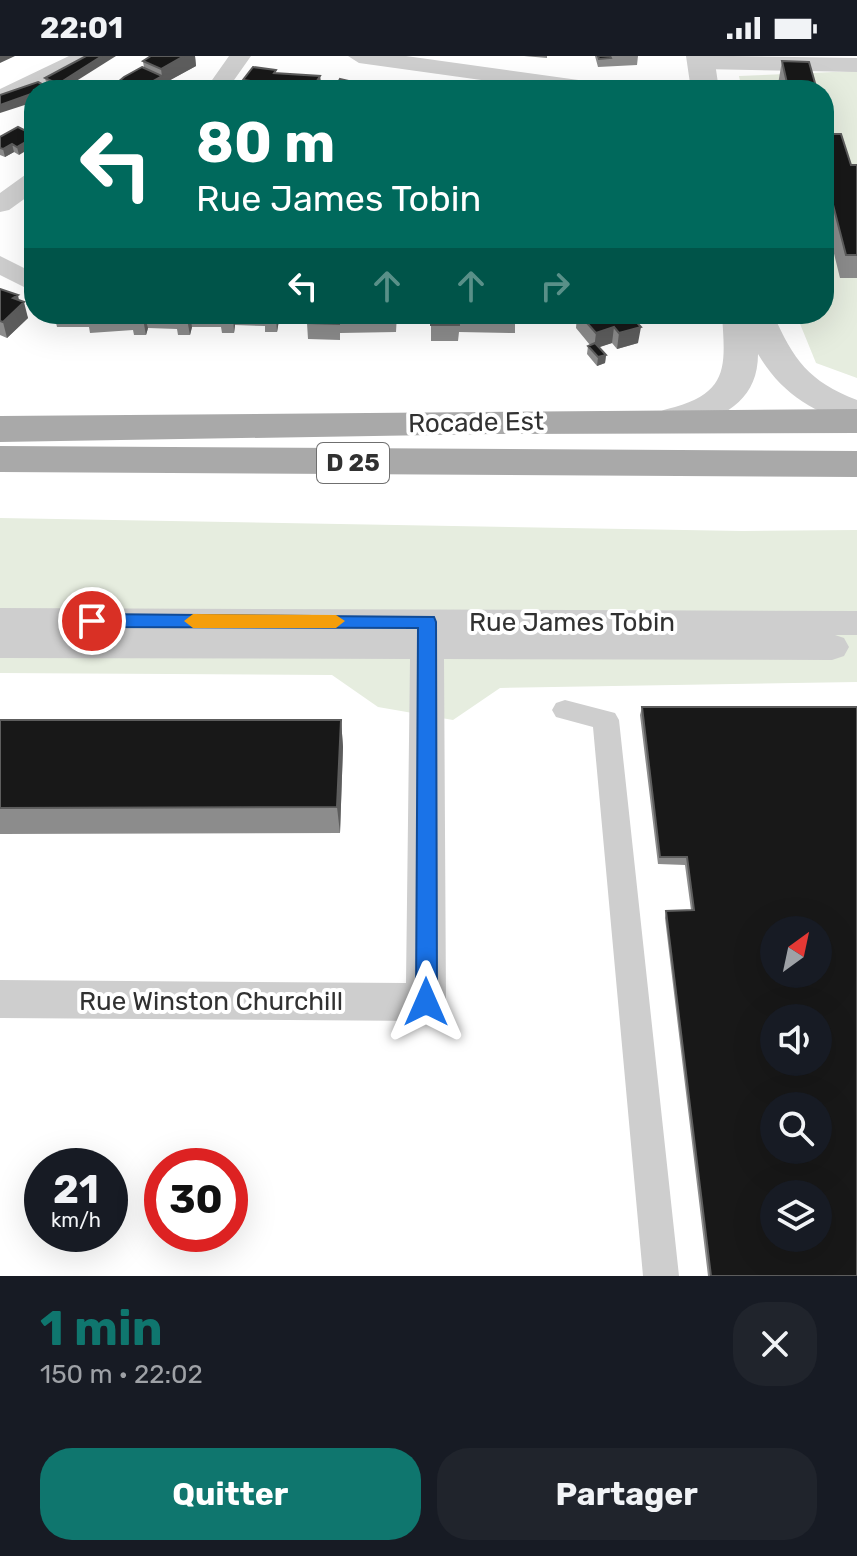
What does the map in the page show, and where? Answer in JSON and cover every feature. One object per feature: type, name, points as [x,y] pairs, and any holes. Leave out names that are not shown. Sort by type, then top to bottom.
[{"type":"main road","name":"Rocade Est","points":[[0,429],[857,421]]},
{"type":"main road","name":"Rocade Est","points":[[0,459],[857,464]]},
{"type":"street","points":[[42,80],[85,56]]},
{"type":"street","points":[[223,80],[240,56]]},
{"type":"street","points":[[359,56],[529,80]]},
{"type":"street","points":[[703,80],[700,59],[845,62]]},
{"type":"street","points":[[0,97],[24,87]]},
{"type":"street","points":[[0,205],[24,187]]},
{"type":"street","points":[[0,264],[24,279]]},
{"type":"street","points":[[667,421],[711,407],[729,396],[737,385],[741,367],[739,324]]},
{"type":"street","points":[[761,324],[780,366],[790,378],[819,396],[857,413]]},
{"type":"street","name":"Rue James Tobin","points":[[0,620],[857,647]]},
{"type":"street","name":"Rue James Tobin","points":[[0,645],[857,623]]},
{"type":"street","name":"Rue Winston Churchill","points":[[0,999],[426,1002],[428,634]]},
{"type":"street","points":[[565,710],[606,720],[661,1276]]},
{"type":"shaded area","points":[[857,71],[857,378],[816,363],[800,324],[834,324],[834,80],[740,80],[739,76]]},
{"type":"shaded area","points":[[0,518],[743,531],[857,530],[857,682],[500,688],[453,720],[378,707],[332,675],[0,673]]},
{"type":"building","points":[[86,56],[102,56],[64,80],[45,78]]},
{"type":"building","points":[[151,56],[184,56],[161,69],[143,61]]},
{"type":"building","points":[[782,61],[809,62],[814,80],[786,80]]},
{"type":"building","points":[[142,67],[162,76],[155,80],[120,80]]},
{"type":"building","points":[[253,67],[276,70],[274,73],[320,76],[318,80],[243,80]]},
{"type":"building","points":[[24,87],[24,97],[0,105],[0,95]]},
{"type":"building","points":[[18,127],[24,130],[24,143],[17,147],[12,144],[0,148],[0,137]]},
{"type":"building","points":[[834,134],[841,134],[851,165],[857,165],[857,255],[846,255],[834,209]]},
{"type":"building","points":[[0,289],[18,295],[13,298],[24,302],[3,322],[0,321]]},
{"type":"building","points":[[588,324],[638,324],[641,327],[619,333],[614,327],[596,333]]},
{"type":"building","points":[[595,343],[606,355],[598,357],[588,346]]},
{"type":"building","points":[[642,707],[857,707],[857,1276],[711,1276],[666,911],[694,910],[687,857],[660,857]]},
{"type":"building","points":[[0,720],[341,720],[337,807],[0,808]]},
{"type":"slow traffic","points":[[193,621],[336,621]]},
{"type":"route","points":[[92,621],[427,622],[426,1002]]}]
